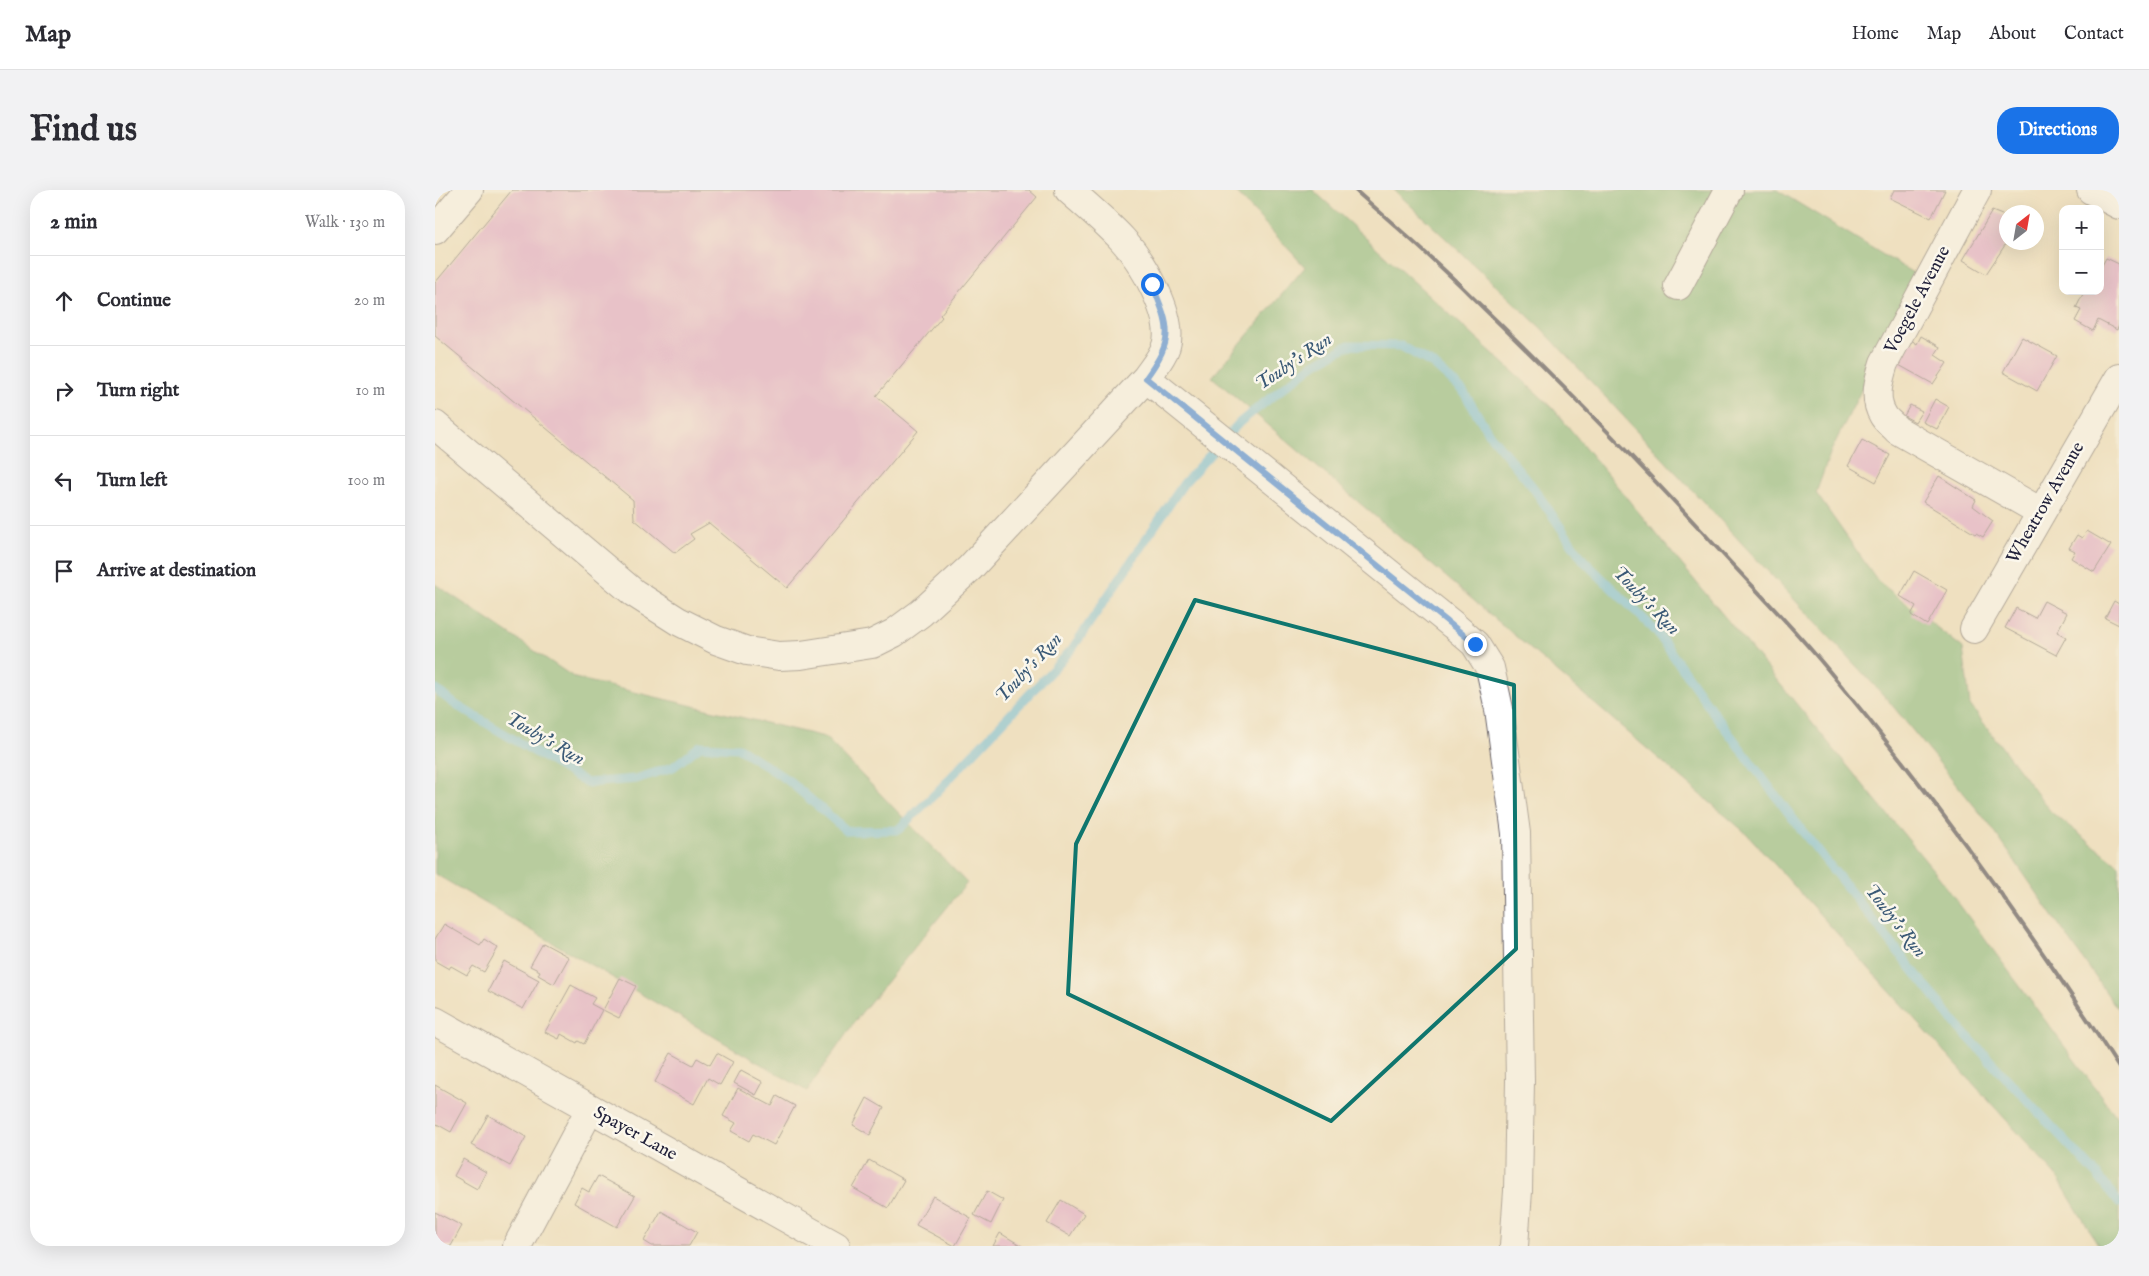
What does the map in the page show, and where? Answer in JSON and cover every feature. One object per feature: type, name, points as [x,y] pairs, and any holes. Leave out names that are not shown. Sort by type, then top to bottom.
[{"type":"street","points":[[435,230],[469,190]]},
{"type":"street","points":[[435,425],[634,593],[677,621],[716,640],[747,651],[779,656],[801,655],[872,644],[894,633],[921,613],[970,568],[1146,378],[1161,358],[1166,344],[1167,326],[1152,284],[1124,240],[1069,190]]},
{"type":"street","points":[[1678,286],[1729,190]]},
{"type":"street","name":"Voegele Avenue","points":[[1977,190],[1884,363],[1877,391],[1883,415],[1897,430],[2041,512]]},
{"type":"street","points":[[2091,190],[2119,206]]},
{"type":"street","points":[[1146,378],[1453,625],[1475,644],[1490,668],[1499,710],[1516,833],[1520,1081],[1518,1191],[1514,1246]]},
{"type":"street","name":"Wheatrow Avenue","points":[[1974,629],[2119,378]]},
{"type":"street","name":"Spayer Lane","points":[[435,1021],[836,1246]]},
{"type":"street","points":[[525,1243],[590,1109]]},
{"type":"highlighted area","points":[[1195,600],[1514,685],[1516,949],[1331,1121],[1068,994],[1076,844]]},
{"type":"green space","points":[[1234,190],[1313,190],[1552,407],[1939,877],[2119,1120],[2119,1246],[2099,1246],[2056,1175],[1747,834],[1212,377],[1305,267]]},
{"type":"green space","points":[[1394,190],[1777,190],[1918,276],[1831,451],[1816,493],[1878,581],[1963,648],[1970,705],[2051,812],[2119,865],[2119,1011],[1989,824],[1887,699],[1541,328]]},
{"type":"green space","points":[[435,584],[575,678],[825,737],[967,883],[858,1017],[807,1091],[435,874]]},
{"type":"building","points":[[512,190],[1029,190],[1037,197],[940,315],[942,317],[876,396],[918,431],[787,588],[709,523],[690,534],[694,539],[675,553],[634,519],[633,500],[435,336],[435,283]]},
{"type":"building","points":[[1894,190],[1945,190],[1931,218],[1890,198]]},
{"type":"building","points":[[1992,211],[1999,214],[1999,250],[2002,250],[1986,274],[1963,260]]},
{"type":"building","points":[[2106,258],[2119,264],[2119,325],[2117,330],[2098,320],[2093,331],[2075,321],[2081,310],[2076,308],[2082,295],[2104,295],[2104,262]]},
{"type":"building","points":[[1921,336],[1940,347],[1935,355],[1947,363],[1933,384],[1897,364],[1911,340],[1917,344]]},
{"type":"building","points":[[2022,337],[2057,356],[2037,391],[2003,372]]},
{"type":"building","points":[[1935,399],[1949,407],[1937,429],[1923,422]]},
{"type":"building","points":[[1910,405],[1922,411],[1915,422],[1904,416]]},
{"type":"building","points":[[1862,440],[1890,455],[1876,482],[1848,466]]},
{"type":"building","points":[[1939,476],[1976,500],[1973,506],[1993,521],[1983,537],[1923,502]]},
{"type":"building","points":[[2087,531],[2111,545],[2094,572],[2071,558],[2075,551],[2069,548],[2077,535],[2082,538]]},
{"type":"building","points":[[1914,571],[1947,590],[1927,625],[1911,615],[1916,606],[1900,596]]},
{"type":"building","points":[[2044,601],[2067,613],[2057,632],[2066,637],[2056,655],[2005,628],[2016,608],[2035,618]]},
{"type":"building","points":[[2114,601],[2119,604],[2119,625],[2105,618]]},
{"type":"building","points":[[444,924],[480,945],[484,939],[498,948],[484,972],[473,966],[467,975],[451,966],[449,969],[435,961],[435,939]]},
{"type":"building","points":[[543,943],[569,957],[554,984],[538,975],[540,971],[530,966]]},
{"type":"building","points":[[504,961],[539,980],[523,1009],[488,991]]},
{"type":"building","points":[[620,978],[636,986],[619,1018],[603,1010]]},
{"type":"building","points":[[571,985],[595,998],[591,1004],[602,1010],[584,1044],[578,1041],[577,1043],[561,1034],[559,1039],[545,1032]]},
{"type":"building","points":[[671,1053],[693,1065],[697,1058],[710,1065],[717,1053],[733,1062],[720,1085],[708,1078],[694,1104],[655,1082]]},
{"type":"building","points":[[741,1070],[763,1082],[756,1095],[734,1083]]},
{"type":"building","points":[[435,1085],[467,1103],[451,1132],[435,1123]]},
{"type":"building","points":[[738,1088],[772,1106],[777,1096],[795,1106],[774,1145],[753,1134],[749,1141],[731,1131],[736,1123],[723,1116]]},
{"type":"building","points":[[867,1098],[884,1108],[870,1135],[853,1125]]},
{"type":"building","points":[[488,1115],[526,1137],[510,1166],[471,1145]]},
{"type":"building","points":[[463,1159],[486,1172],[477,1189],[454,1176]]},
{"type":"building","points":[[869,1160],[904,1180],[888,1208],[853,1188]]},
{"type":"building","points":[[598,1176],[635,1196],[617,1227],[574,1203],[582,1188],[589,1192]]},
{"type":"building","points":[[987,1191],[1003,1200],[991,1224],[974,1215]]},
{"type":"building","points":[[933,1196],[971,1218],[955,1246],[916,1225]]},
{"type":"building","points":[[1061,1200],[1084,1214],[1070,1236],[1047,1223]]},
{"type":"building","points":[[661,1211],[697,1232],[689,1246],[652,1246],[644,1241]]},
{"type":"building","points":[[435,1212],[462,1226],[451,1246],[435,1246]]},
{"type":"building","points":[[1000,1233],[1022,1246],[993,1246]]},
{"type":"waterway","name":"Touby's Run","points":[[435,689],[456,705],[587,783],[636,779],[673,767],[700,746],[739,748],[789,781],[847,831],[898,830],[935,794],[1072,649],[1184,483],[1240,422],[1311,366],[1349,345],[1401,346],[1433,364],[1463,391],[1490,435],[1532,486],[1584,561],[1656,631],[1713,712],[1803,832],[1955,1023],[2098,1176],[2119,1203]]},
{"type":"railway","points":[[1355,190],[1441,266],[1568,392],[1634,459],[1814,653],[1904,763],[1978,862],[2050,963],[2119,1068]]},
{"type":"route","points":[[1152,284],[1167,326],[1166,344],[1161,358],[1146,378],[1475,644]]}]
